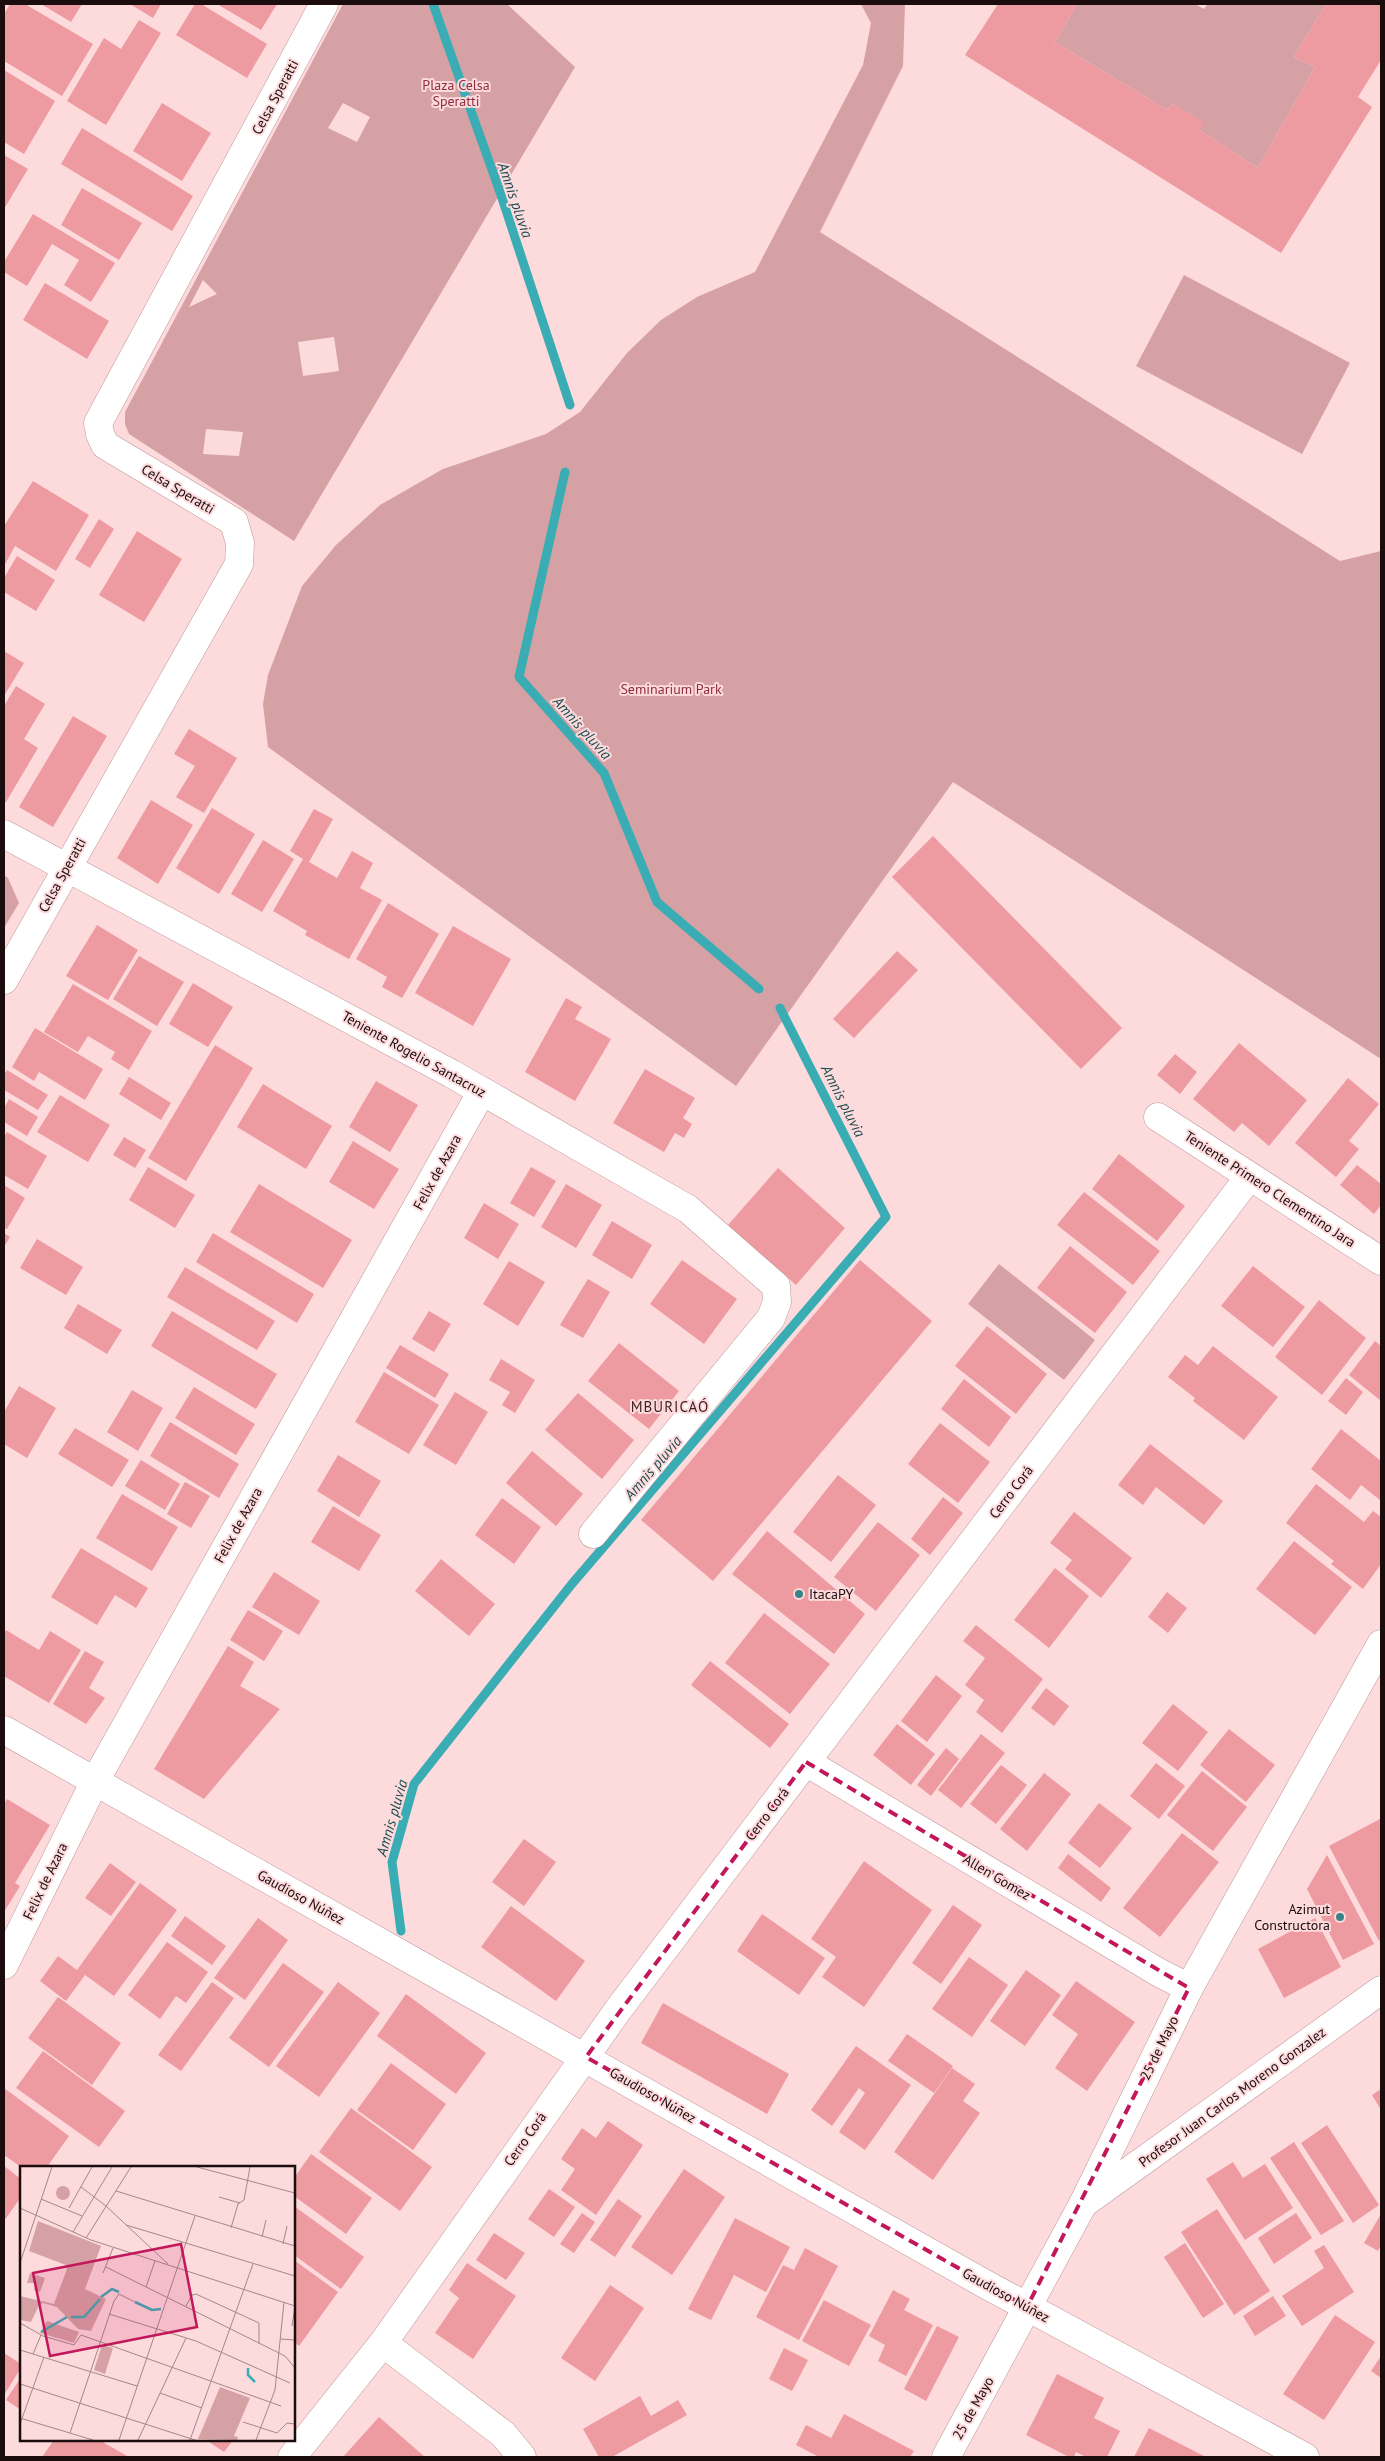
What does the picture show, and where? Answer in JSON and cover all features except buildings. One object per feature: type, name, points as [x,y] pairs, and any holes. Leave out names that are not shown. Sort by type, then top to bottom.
[{"type":"street","name":"Celsa Speratti","points":[[4,980],[239,564],[240,542],[234,522],[105,445],[98,423],[324,4]]},
{"type":"street","name":"Teniente Rogelio Santacruz","points":[[4,834],[482,1091],[688,1208],[776,1286],[777,1302],[771,1318],[593,1534]]},
{"type":"street","name":"Felix de Azara","points":[[4,1965],[95,1781],[482,1091]]},
{"type":"street","name":"Teniente Primero Clementino Jara","points":[[1158,1117],[1381,1261]]},
{"type":"street","name":"Cerro Corá","points":[[292,2457],[382,2343],[618,2010],[1249,1177]]},
{"type":"street","name":"25 de Mayo","points":[[946,2457],[1083,2204],[1189,1988],[1381,1644]]},
{"type":"street","name":"Gaudioso Núñez","points":[[4,1730],[1027,2307],[1305,2457]]},
{"type":"street","name":"Allen Gomez","points":[[806,1762],[1149,1967],[1189,1988]]},
{"type":"street","name":"Profesor Juan Carlos Moreno Gonzalez","points":[[1083,2204],[1381,1990]]},
{"type":"street","points":[[382,2343],[503,2434],[522,2457]]},
{"type":"highlighted area","points":[[806,1762],[1189,1988],[1027,2307],[586,2057]]},
{"type":"green space","name":"Plaza Celsa Speratti","points":[[343,4],[507,4],[575,67],[294,541],[129,434],[125,424],[125,412]],"holes":[[[343,103],[370,117],[357,142],[328,128]],[[203,280],[217,294],[189,307]],[[334,337],[339,371],[303,376],[298,342]],[[206,429],[243,432],[239,456],[203,454]]]},
{"type":"green space","name":"Seminarium Park","points":[[861,4],[905,4],[903,66],[820,232],[1340,561],[1381,551],[1381,1059],[953,782],[736,1086],[268,747],[263,704],[268,675],[302,586],[336,545],[380,505],[443,469],[546,434],[580,412],[627,353],[661,320],[697,297],[755,272],[863,65],[871,23]]},
{"type":"green space","points":[[1077,4],[1195,4],[1204,9],[1208,4],[1326,4],[1294,57],[1315,67],[1258,168],[1199,130],[1203,122],[1173,104],[1167,110],[1055,42]]},
{"type":"green space","points":[[1184,275],[1350,363],[1302,454],[1136,366]]},
{"type":"green space","points":[[4,875],[8,878],[19,903],[4,928]]},
{"type":"green space","points":[[999,1264],[1095,1340],[1064,1380],[968,1304]]},
{"type":"waterway","name":"Amnis pluvia","points":[[433,4],[501,195],[570,405]]},
{"type":"waterway","name":"Amnis pluvia","points":[[565,472],[519,677],[604,773],[657,902],[759,989]]},
{"type":"waterway","name":"Amnis pluvia","points":[[401,1931],[392,1862],[414,1784],[571,1585],[886,1217],[780,1008]]},
{"type":"place","name":"ItacaPY","points":[[799,1594]]},
{"type":"place","name":"Azimut Constructora","points":[[1340,1917]]},
{"type":"district","name":"MBURICAÓ","points":[[670,1407]]}]
